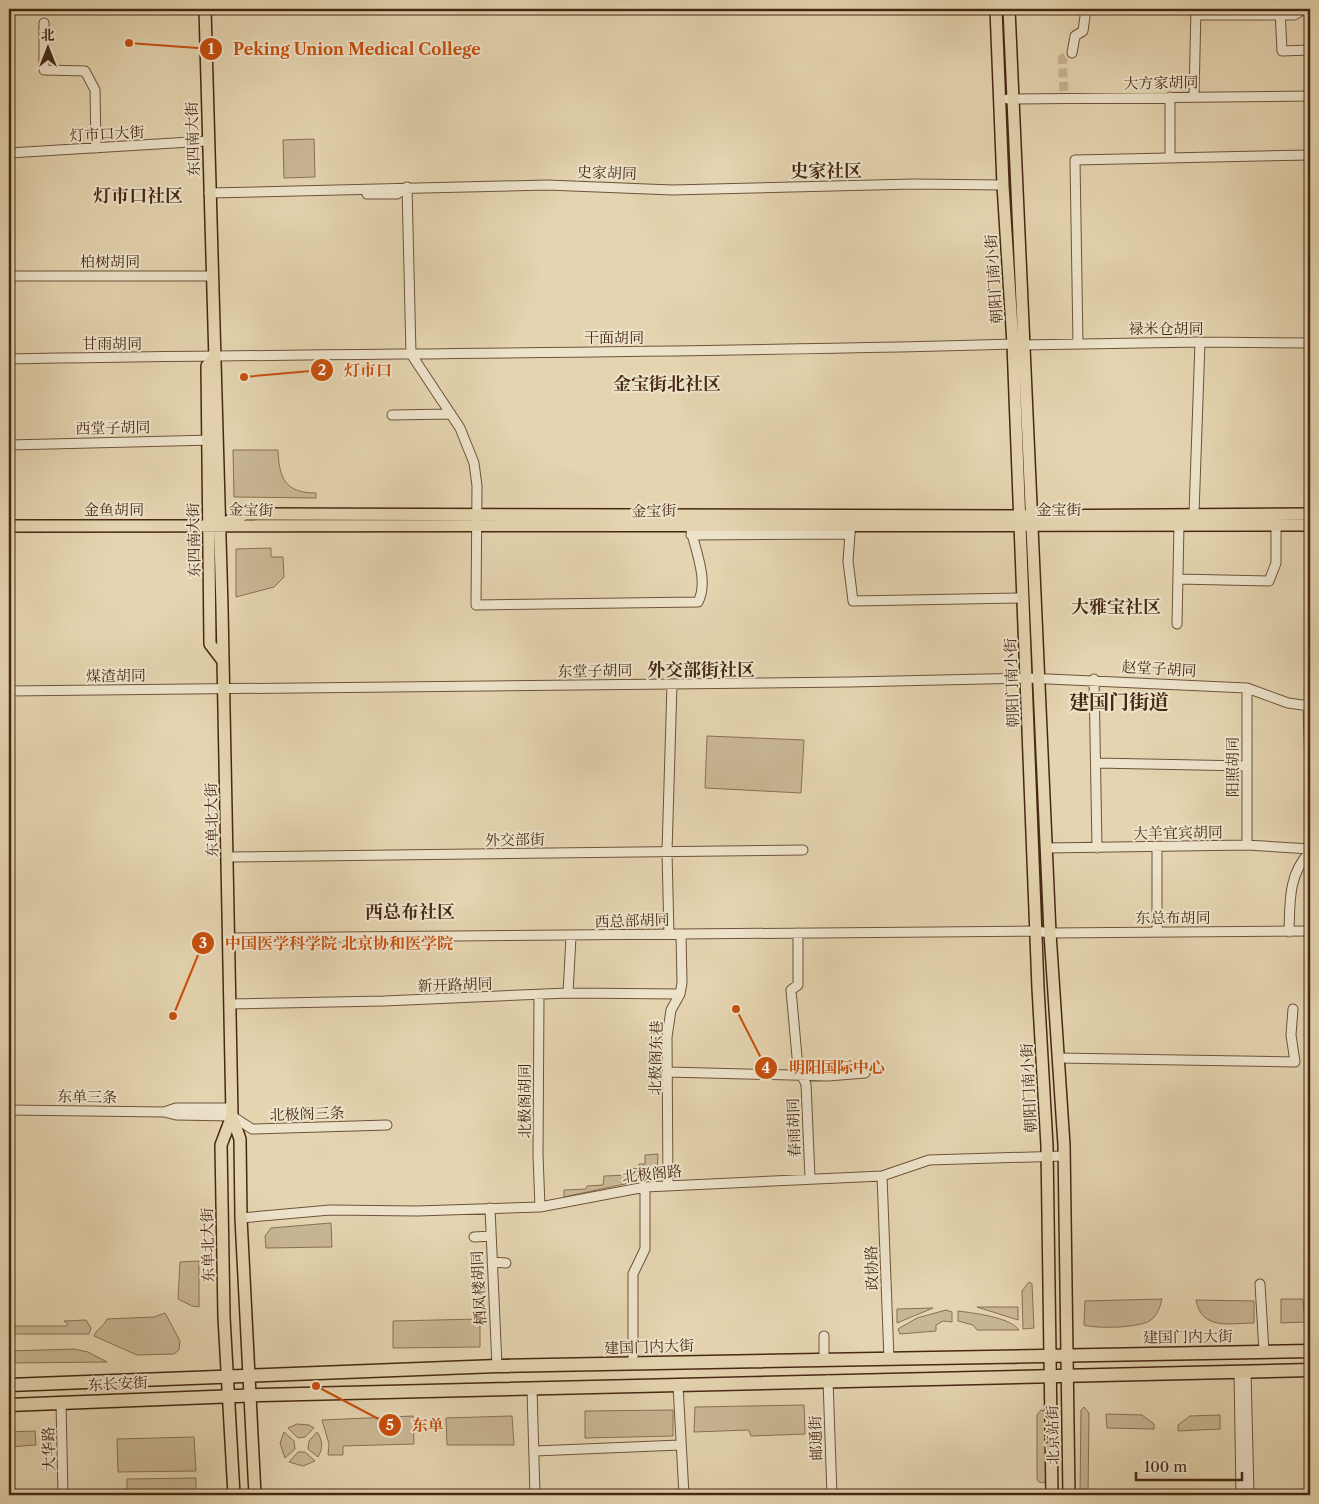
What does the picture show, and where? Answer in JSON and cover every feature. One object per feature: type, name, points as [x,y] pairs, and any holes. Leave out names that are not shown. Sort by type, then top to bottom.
[{"type":"highway","name":"建国门内大街","points":[[250,1375],[497,1366],[1310,1351]]},
{"type":"highway","points":[[250,1395],[1310,1370]]},
{"type":"highway","name":"东长安街","points":[[9,1385],[250,1375]]},
{"type":"highway","name":"东长安街","points":[[9,1405],[250,1395]]},
{"type":"main road","name":"东四南大街","points":[[205,9],[207,141],[215,357],[212,440],[215,524]]},
{"type":"main road","name":"朝阳门南小街","points":[[996,9],[1003,185],[1018,344]]},
{"type":"main road","name":"朝阳门南小街","points":[[1009,9],[1025,521],[1038,678],[1050,933],[1064,1156],[1067,1356]]},
{"type":"main road","name":"金宝街","points":[[215,524],[245,514],[690,526],[1025,521],[1194,514],[1310,514]]},
{"type":"main road","name":"朝阳门南小街","points":[[1025,521],[1023,598],[1036,931],[1048,1156],[1049,1356]]},
{"type":"main road","name":"金宝街","points":[[1025,521],[1179,525],[1310,525]]},
{"type":"main road","name":"金鱼胡同","points":[[9,526],[215,524]]},
{"type":"main road","name":"东单北大街","points":[[215,524],[224,661],[232,1112],[240,1139],[241,1218],[255,1495]]},
{"type":"main road","name":"东单北大街","points":[[232,1112],[221,1145],[228,1396],[234,1495]]},
{"type":"main road","name":"北京站街","points":[[1049,1356],[1052,1495]]},
{"type":"main road","name":"北京站街","points":[[1067,1356],[1069,1495]]},
{"type":"street","points":[[1072,53],[1075,36],[1083,32],[1086,9]]},
{"type":"street","points":[[1194,96],[1196,12],[1280,12],[1294,15],[1304,9]]},
{"type":"street","points":[[1280,12],[1282,51],[1310,50]]},
{"type":"street","points":[[44,23],[44,70],[85,71],[95,90],[96,148]]},
{"type":"street","name":"大方家胡同","points":[[1000,98],[1012,99],[1064,94],[1170,97],[1310,96]]},
{"type":"street","points":[[1170,97],[1170,158]]},
{"type":"street","name":"灯市口大街","points":[[9,153],[207,141]]},
{"type":"street","points":[[1078,344],[1074,160],[1310,155]]},
{"type":"street","name":"史家胡同","points":[[209,195],[397,194],[407,187],[572,185],[672,190],[904,184],[1003,185]]},
{"type":"street","points":[[407,187],[411,354],[460,428],[474,463],[477,521],[476,605],[698,602],[702,594],[700,567],[690,526],[850,525],[848,560],[854,601],[1023,598]]},
{"type":"street","name":"柏树胡同","points":[[9,276],[212,276]]},
{"type":"street","points":[[1194,514],[1200,342]]},
{"type":"street","name":"禄米仓胡同","points":[[1018,344],[1200,342],[1310,344]]},
{"type":"street","name":"干面胡同","points":[[215,357],[782,351],[1018,344]]},
{"type":"street","name":"甘雨胡同","points":[[9,359],[215,357]]},
{"type":"street","points":[[392,415],[451,414]]},
{"type":"street","name":"西堂子胡同","points":[[9,444],[212,440]]},
{"type":"street","points":[[1177,624],[1179,525]]},
{"type":"street","points":[[1178,579],[1269,581],[1276,563],[1276,525]]},
{"type":"street","name":"赵堂子胡同","points":[[1026,678],[1094,679],[1247,688],[1288,702],[1309,706]]},
{"type":"street","name":"东堂子胡同","points":[[224,689],[1026,678]]},
{"type":"street","points":[[1094,679],[1096,848]]},
{"type":"street","points":[[669,934],[667,852],[672,684]]},
{"type":"street","name":"阳照胡同","points":[[1247,688],[1247,845]]},
{"type":"street","name":"煤渣胡同","points":[[9,691],[224,689]]},
{"type":"street","points":[[1309,706],[1310,764]]},
{"type":"street","points":[[1096,762],[1246,766]]},
{"type":"street","name":"大羊宜宾胡同","points":[[1047,848],[1247,845],[1310,850]]},
{"type":"street","points":[[1157,931],[1158,847]]},
{"type":"street","name":"外交部街","points":[[227,857],[803,850]]},
{"type":"street","points":[[1289,932],[1291,885],[1300,862],[1310,850]]},
{"type":"street","name":"西总部胡同","points":[[229,938],[404,935],[570,937],[669,934],[1036,931]]},
{"type":"street","name":"东总布胡同","points":[[1036,931],[1050,933],[1310,931]]},
{"type":"street","name":"春雨胡同","points":[[798,933],[798,985],[791,990],[798,1068],[806,1084],[810,1178]]},
{"type":"street","name":"北极阁东巷","points":[[668,1185],[667,1037],[671,1010],[680,994],[681,934]]},
{"type":"street","points":[[568,994],[570,937]]},
{"type":"street","name":"新开路胡同","points":[[230,1004],[568,994],[680,994]]},
{"type":"street","name":"北极阁胡同","points":[[539,996],[538,1155],[540,1207]]},
{"type":"street","points":[[1058,1058],[1296,1062],[1291,1035],[1293,1009]]},
{"type":"street","points":[[668,1072],[828,1076],[865,1073]]},
{"type":"street","name":"东单三条","points":[[9,1110],[164,1112],[176,1115],[232,1112]]},
{"type":"street","name":"北极阁三条","points":[[232,1112],[252,1129],[386,1125]]},
{"type":"street","name":"北极阁路","points":[[241,1218],[330,1210],[417,1211],[540,1207],[645,1187],[882,1176],[929,1160],[1064,1156]]},
{"type":"street","name":"政协路","points":[[882,1176],[889,1359]]},
{"type":"street","points":[[633,1364],[632,1274],[645,1249],[645,1187]]},
{"type":"street","name":"栖凤楼胡同","points":[[490,1208],[497,1366]]},
{"type":"street","points":[[474,1237],[491,1236]]},
{"type":"street","points":[[492,1262],[506,1263]]},
{"type":"street","points":[[1260,1284],[1264,1352]]},
{"type":"street","points":[[824,1336],[824,1360]]},
{"type":"street","points":[[1242,1495],[1243,1371]]},
{"type":"street","points":[[1243,1371],[1249,1495]]},
{"type":"street","name":"邮通街","points":[[828,1380],[832,1495]]},
{"type":"street","points":[[678,1385],[684,1495]]},
{"type":"street","points":[[532,1389],[535,1495]]},
{"type":"street","name":"大华路","points":[[61,1403],[63,1495]]},
{"type":"street","points":[[535,1451],[680,1445]]},
{"type":"shaded area","points":[[314,139],[315,177],[284,178],[283,140]]},
{"type":"shaded area","points":[[233,450],[278,450],[280,469],[286,482],[297,490],[316,493],[316,498],[234,497]]},
{"type":"shaded area","points":[[271,548],[271,557],[283,557],[284,577],[274,587],[236,597],[236,549]]},
{"type":"shaded area","points":[[707,736],[804,740],[801,793],[705,788]]},
{"type":"shaded area","points":[[658,1154],[657,1177],[564,1197],[564,1190],[586,1189],[587,1186],[603,1185],[604,1176],[630,1175],[630,1168],[639,1169],[639,1164],[645,1164],[645,1155]]},
{"type":"shaded area","points":[[331,1223],[332,1247],[266,1248],[265,1236],[271,1228]]},
{"type":"shaded area","points":[[199,1261],[199,1307],[192,1306],[178,1299],[180,1262]]},
{"type":"shaded area","points":[[1029,1282],[1032,1284],[1034,1328],[1023,1329],[1022,1291]]},
{"type":"shaded area","points":[[1162,1299],[1155,1315],[1146,1323],[1119,1327],[1084,1325],[1085,1301]]},
{"type":"shaded area","points":[[1281,1299],[1303,1299],[1305,1322],[1281,1323]]},
{"type":"shaded area","points":[[1196,1300],[1254,1301],[1254,1323],[1227,1324],[1211,1321],[1204,1317],[1199,1310]]},
{"type":"shaded area","points":[[977,1307],[1018,1307],[1018,1320]]},
{"type":"shaded area","points":[[933,1308],[897,1323],[897,1309]]},
{"type":"shaded area","points":[[946,1310],[952,1312],[952,1322],[943,1321],[936,1325],[936,1331],[900,1334],[898,1329],[917,1318]]},
{"type":"shaded area","points":[[958,1311],[982,1314],[1000,1319],[1019,1330],[977,1330],[973,1325],[958,1321]]},
{"type":"shaded area","points":[[165,1313],[180,1341],[179,1350],[174,1354],[137,1355],[94,1336],[107,1319],[154,1317]]},
{"type":"shaded area","points":[[480,1319],[480,1347],[393,1348],[393,1321]]},
{"type":"shaded area","points":[[86,1320],[91,1328],[89,1334],[9,1334],[9,1326],[66,1326],[68,1324],[64,1321]]},
{"type":"shaded area","points":[[74,1349],[88,1352],[107,1362],[9,1363],[9,1351]]},
{"type":"shaded area","points":[[804,1405],[805,1434],[751,1436],[749,1430],[694,1432],[695,1407]]},
{"type":"shaded area","points":[[1084,1407],[1089,1413],[1088,1495],[1080,1495],[1081,1410]]},
{"type":"shaded area","points":[[673,1410],[673,1436],[585,1438],[585,1411]]},
{"type":"shaded area","points":[[1041,1410],[1045,1411],[1046,1416],[1046,1480],[1044,1483],[1039,1482],[1037,1479],[1037,1415]]},
{"type":"shaded area","points":[[1106,1414],[1142,1415],[1154,1424],[1154,1429],[1107,1428]]},
{"type":"shaded area","points":[[1220,1415],[1220,1429],[1178,1431],[1178,1425],[1190,1416]]},
{"type":"shaded area","points":[[413,1416],[414,1444],[343,1446],[343,1455],[328,1455],[329,1444],[322,1420]]},
{"type":"shaded area","points":[[512,1416],[514,1445],[447,1445],[446,1418]]},
{"type":"shaded area","points":[[297,1424],[309,1425],[314,1428],[305,1437],[298,1438],[288,1428]]},
{"type":"shaded area","points":[[35,1431],[36,1445],[9,1447],[9,1432]]},
{"type":"shaded area","points":[[284,1432],[294,1441],[295,1449],[285,1458],[280,1443]]},
{"type":"shaded area","points":[[317,1432],[322,1445],[318,1457],[308,1449],[309,1441]]},
{"type":"shaded area","points":[[194,1437],[196,1471],[118,1472],[117,1439]]},
{"type":"shaded area","points":[[298,1452],[305,1452],[315,1461],[303,1466],[289,1462]]},
{"type":"shaded area","points":[[196,1478],[196,1495],[127,1495],[127,1479]]},
{"type":"tunnel","points":[[1064,91],[1062,59],[1072,53]]},
{"type":"place","name":"Peking Union Medical College","points":[[129,43]]},
{"type":"place","name":"灯市口","points":[[244,377]]},
{"type":"place","name":"明阳国际中心","points":[[736,1009]]},
{"type":"place","name":"中国医学科学院 北京协和医学院","points":[[173,1016]]},
{"type":"place","name":"东单","points":[[316,1386]]},
{"type":"district","name":"史家社区","points":[[826,171]]},
{"type":"district","name":"灯市口社区","points":[[138,196]]},
{"type":"district","name":"金宝街北社区","points":[[667,384]]},
{"type":"district","name":"大雅宝社区","points":[[1116,607]]},
{"type":"district","name":"外交部街社区","points":[[701,670]]},
{"type":"district","name":"建国门街道","points":[[1119,702]]},
{"type":"district","name":"西总布社区","points":[[410,912]]}]
